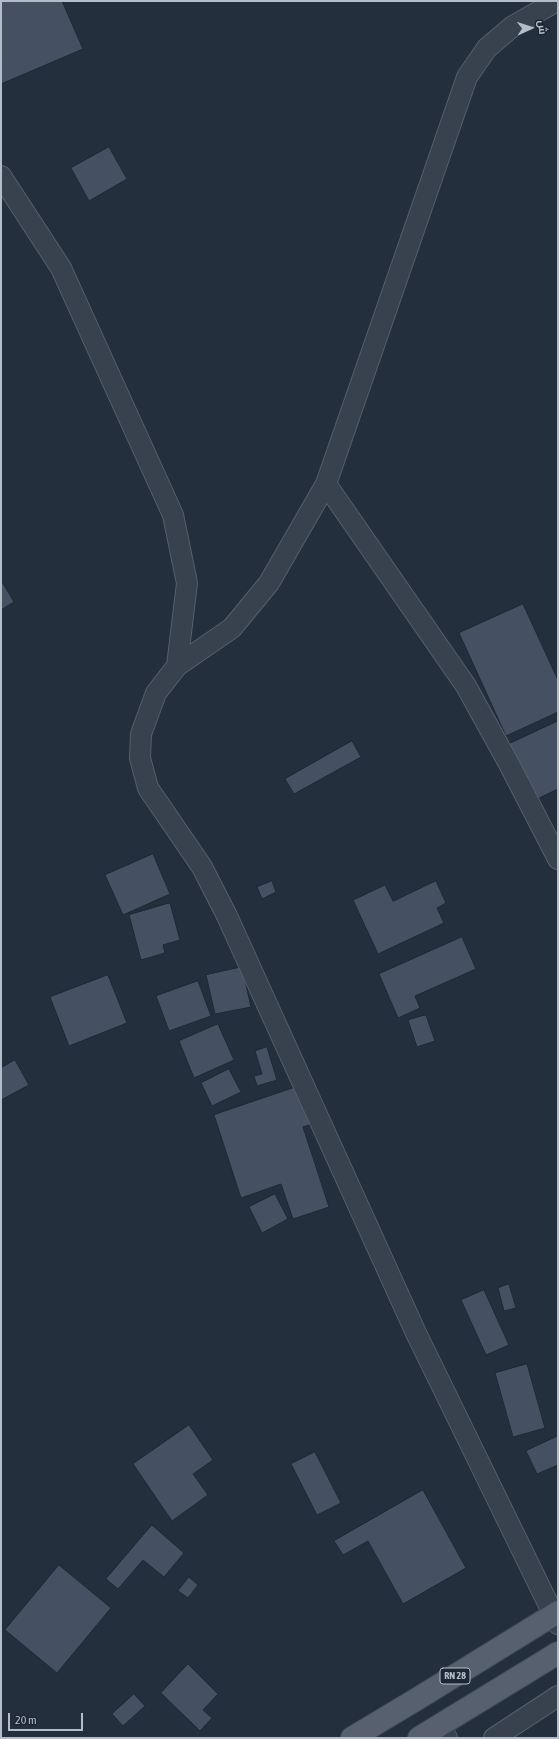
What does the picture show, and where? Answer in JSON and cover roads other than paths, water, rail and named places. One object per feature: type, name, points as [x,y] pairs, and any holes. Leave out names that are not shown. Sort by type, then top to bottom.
[{"type":"main road","name":"RN 28","points":[[352,1738],[556,1617]]},
{"type":"main road","points":[[419,1738],[444,1732],[558,1653]]},
{"type":"street","points":[[556,1617],[416,1333],[227,916],[202,867],[148,788],[140,758],[141,734],[156,693],[177,666],[232,628],[269,583],[326,484],[467,77],[487,48],[513,26],[557,1]]},
{"type":"street","points":[[1,176],[61,268],[173,515],[187,583],[177,666]]},
{"type":"street","points":[[326,484],[466,686],[558,858]]},
{"type":"street","points":[[494,1738],[558,1696]]}]
